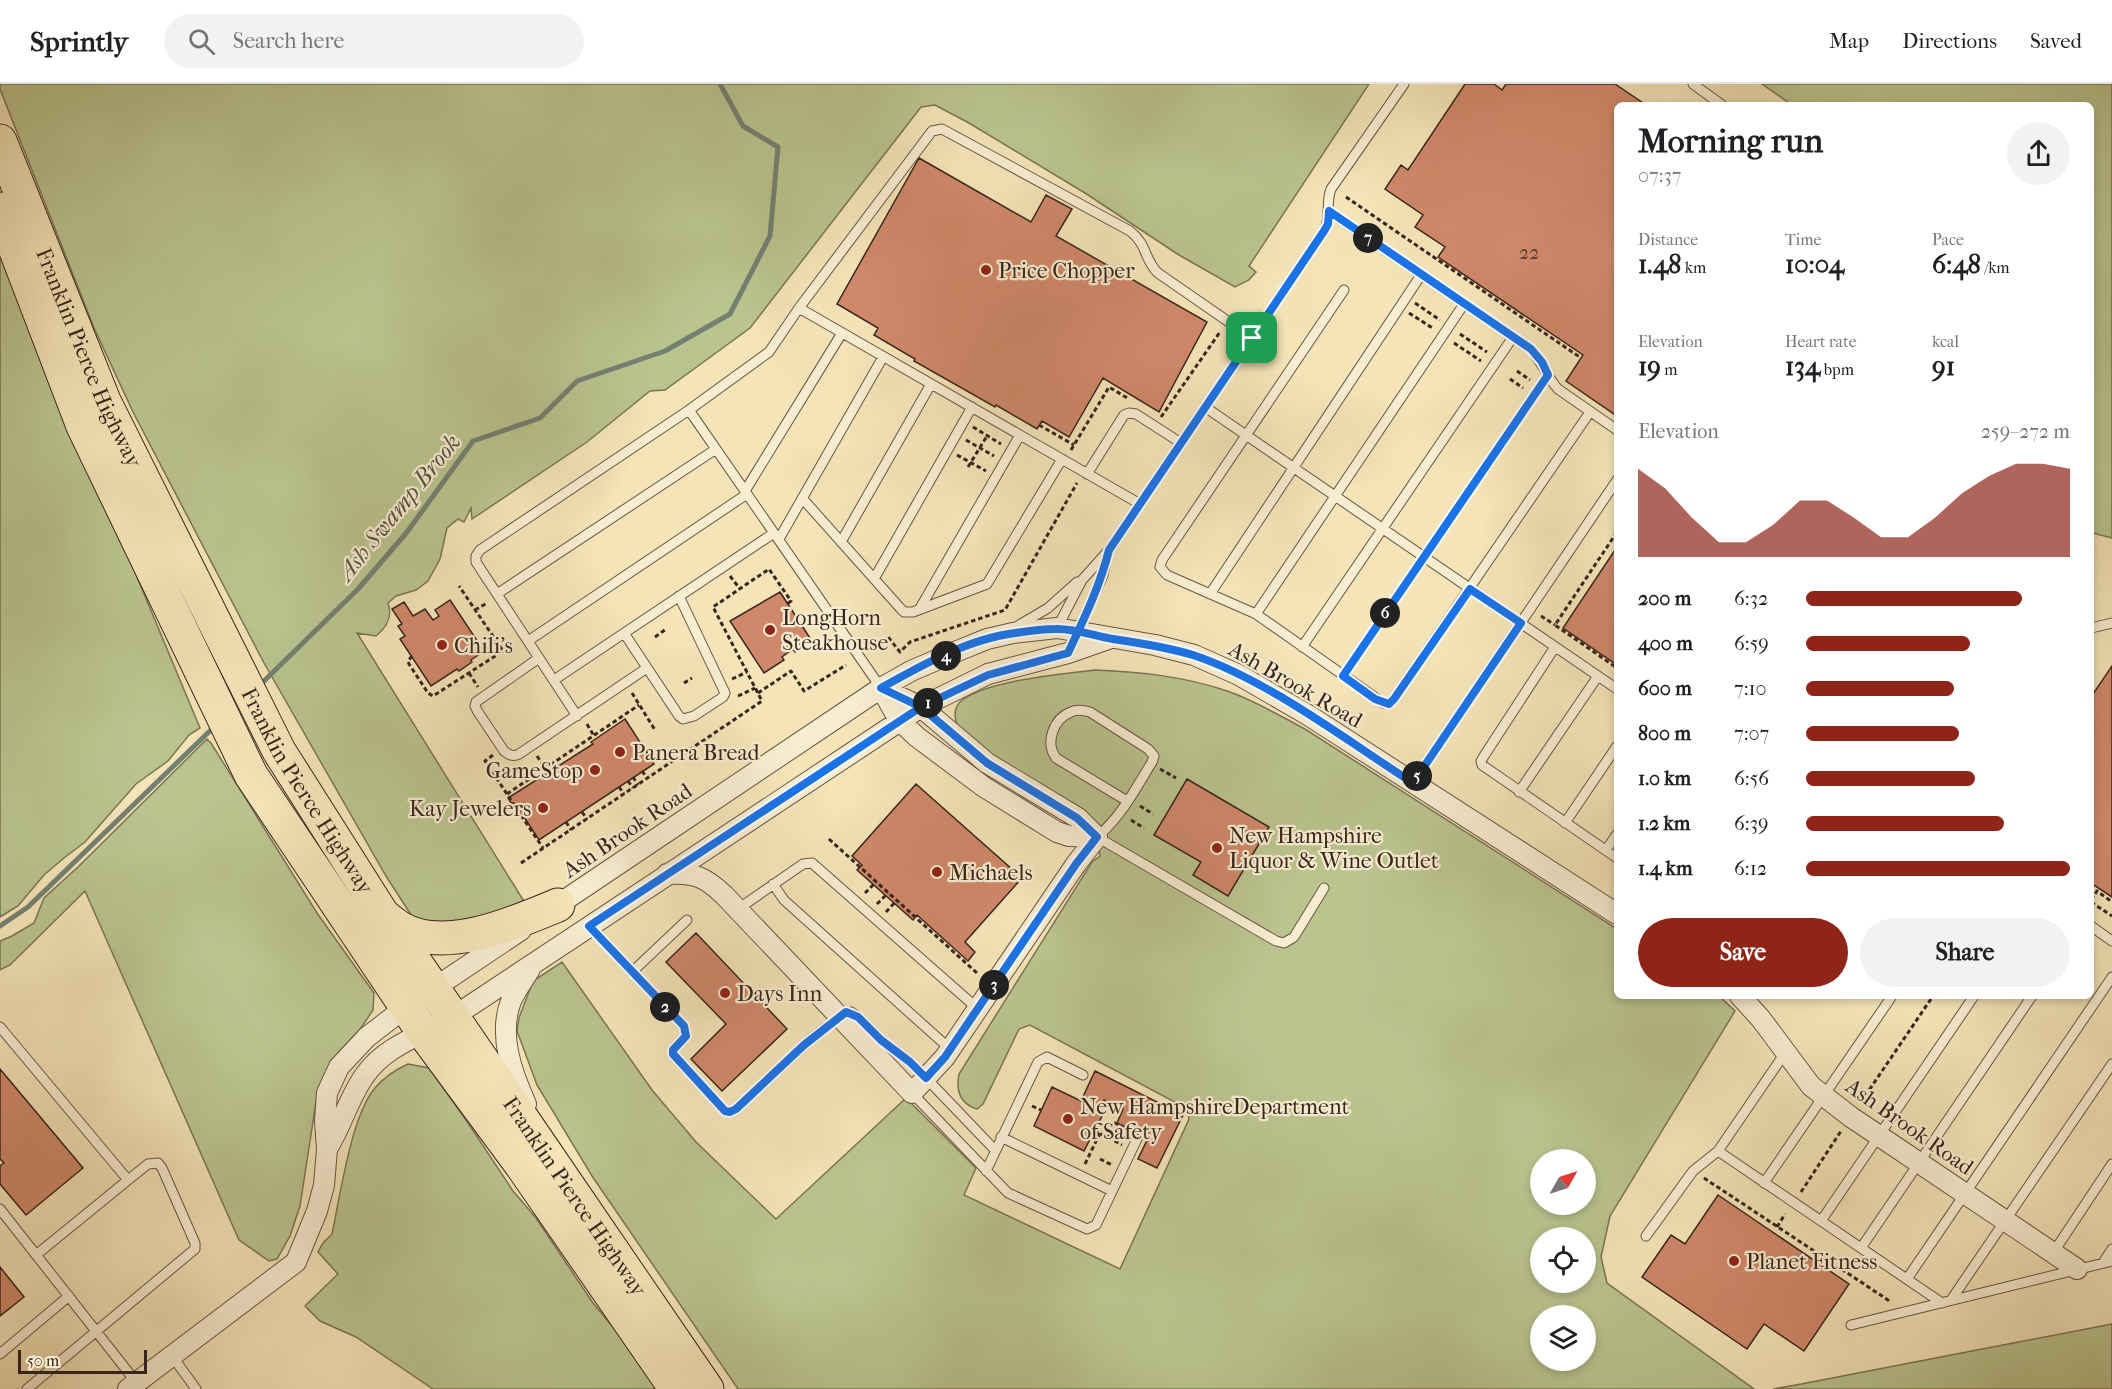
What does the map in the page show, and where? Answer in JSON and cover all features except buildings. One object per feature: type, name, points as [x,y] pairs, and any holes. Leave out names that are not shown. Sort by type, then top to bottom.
[{"type":"highway","name":"Franklin Pierce Highway","points":[[0,141],[104,401],[279,751],[383,915],[707,1389]]},
{"type":"highway","name":"Franklin Pierce Highway","points":[[0,209],[83,426],[251,775],[414,1020],[522,1166],[676,1389]]},
{"type":"highway","points":[[383,915],[401,929],[419,934],[441,937],[459,936],[494,930],[558,905]]},
{"type":"street","name":"Ash Brook Road","points":[[414,1020],[433,989],[881,688],[911,671],[987,639],[1013,633],[1057,628],[1155,645],[1194,656],[1239,675],[1308,715],[1614,912]]},
{"type":"street","points":[[132,1386],[296,1262],[317,1211],[324,1185],[327,1149],[325,1121],[327,1093],[339,1067],[368,1037],[414,1020],[453,1017],[921,707],[988,675],[1068,653],[1111,638]]},
{"type":"street","points":[[881,688],[921,707],[987,763],[1077,818],[1097,837]]},
{"type":"street","points":[[881,688],[899,720],[957,768],[1008,803],[1057,832],[1069,836],[1097,837]]},
{"type":"street","points":[[667,874],[692,874],[711,883],[912,1093],[950,1049],[1076,864],[1097,837]]},
{"type":"street","points":[[535,962],[511,1002],[506,1026],[507,1047],[521,1093],[553,1161]]},
{"type":"street","name":"Ash Brook Road","points":[[1743,999],[1761,1019],[1811,1086],[1879,1136],[2077,1269]]},
{"type":"street","points":[[327,1149],[339,1130],[359,1083],[387,1053],[402,1043],[414,1020]]},
{"type":"lane","points":[[987,639],[1017,627],[1038,615],[1088,572],[1109,550],[1324,231],[1328,224],[1328,198],[1331,189],[1404,84]]},
{"type":"lane","points":[[1693,84],[1718,102]]},
{"type":"lane","points":[[577,716],[476,562],[476,556],[480,550],[689,410],[769,352],[927,135],[937,128],[1130,231],[1142,243],[1152,267],[1158,273],[1252,338]]},
{"type":"lane","points":[[1329,211],[1531,349],[1542,362],[1558,389],[1614,428]]},
{"type":"lane","points":[[1210,594],[1421,275]]},
{"type":"lane","points":[[1344,290],[1162,560],[1160,567],[1167,575],[1256,614],[1375,699],[1389,704],[1394,699],[1590,412]]},
{"type":"lane","points":[[1256,614],[1464,303]]},
{"type":"lane","points":[[799,308],[1140,504]]},
{"type":"lane","points":[[528,641],[746,493],[842,333]]},
{"type":"lane","points":[[1302,647],[1513,337]]},
{"type":"lane","points":[[554,680],[680,596],[776,536],[802,498],[883,357]]},
{"type":"lane","points":[[1343,676],[1548,375]]},
{"type":"lane","points":[[841,542],[931,384]]},
{"type":"lane","points":[[1205,406],[1614,687]]},
{"type":"lane","points":[[874,579],[972,407]]},
{"type":"lane","points":[[689,410],[881,688]]},
{"type":"lane","points":[[1087,474],[1124,415],[1129,413],[1136,414],[1180,443]]},
{"type":"lane","points":[[919,610],[1020,435]]},
{"type":"lane","points":[[497,594],[716,449]]},
{"type":"lane","points":[[802,498],[904,612],[909,613],[987,584],[1062,459]]},
{"type":"lane","points":[[1413,783],[1614,484]]},
{"type":"lane","points":[[1068,653],[1103,575],[1109,550]]},
{"type":"lane","points":[[1057,628],[1074,593],[1088,572]]},
{"type":"lane","points":[[624,633],[683,719],[694,716],[723,697],[725,693],[680,596]]},
{"type":"lane","points":[[2094,627],[2112,623]]},
{"type":"lane","points":[[1555,647],[1481,761],[1482,765],[1614,856]]},
{"type":"lane","points":[[539,658],[476,702],[478,712],[508,755],[519,754],[647,668]]},
{"type":"lane","points":[[1519,792],[1598,676]]},
{"type":"lane","points":[[1127,801],[1056,758],[1052,753],[1050,743],[1052,734],[1056,725],[1070,712],[1080,710],[1090,712],[1154,756],[1127,801],[1108,828],[1097,837],[1276,941],[1284,943],[1294,937],[1324,888]]},
{"type":"lane","points":[[1565,823],[1614,750]]},
{"type":"lane","points":[[1606,850],[1614,838]]},
{"type":"lane","points":[[738,909],[803,864],[812,862],[978,1009]]},
{"type":"lane","points":[[773,885],[784,900],[950,1049]]},
{"type":"lane","points":[[632,972],[687,920]]},
{"type":"lane","points":[[589,926],[686,1031],[684,1040],[673,1050],[675,1058],[725,1111],[730,1112],[736,1109],[808,1041],[846,1012],[858,1017],[881,1040],[910,1062],[995,1150]]},
{"type":"lane","points":[[2094,928],[2112,941]]},
{"type":"lane","points":[[1907,1279],[2112,977]]},
{"type":"lane","points":[[1764,1183],[1890,999]]},
{"type":"lane","points":[[1821,1221],[1972,999]]},
{"type":"lane","points":[[1861,1248],[2030,999]]},
{"type":"lane","points":[[0,1028],[128,1180]]},
{"type":"lane","points":[[1646,1236],[1693,1171],[1718,1151],[1785,1053]]},
{"type":"lane","points":[[986,1170],[1035,1067],[1042,1059],[1047,1057],[1083,1075]]},
{"type":"lane","points":[[1946,1301],[2005,1221],[2112,1064]]},
{"type":"lane","points":[[912,1093],[1014,1196],[1087,1229],[1096,1225],[1137,1139]]},
{"type":"lane","points":[[1001,1137],[1112,1191]]},
{"type":"lane","points":[[1718,1151],[1907,1279],[1946,1301]]},
{"type":"lane","points":[[27,1389],[191,1254],[195,1249],[195,1243],[158,1163],[148,1164],[36,1255]]},
{"type":"lane","points":[[2053,1253],[2112,1164]]},
{"type":"lane","points":[[0,1209],[97,1332],[132,1386]]},
{"type":"lane","points":[[1851,1325],[2107,1262],[2112,1249]]},
{"type":"lane","points":[[0,1354],[69,1296]]},
{"type":"lane","points":[[172,1356],[196,1389]]},
{"type":"path","points":[[1346,197],[1581,358]]},
{"type":"path","points":[[1152,412],[1161,417],[1227,321]]},
{"type":"path","points":[[1510,379],[1534,395]]},
{"type":"path","points":[[1071,450],[1109,387],[1135,402]]},
{"type":"path","points":[[963,422],[1011,450]]},
{"type":"path","points":[[1039,425],[1074,445]]},
{"type":"path","points":[[956,434],[1004,462]]},
{"type":"path","points":[[969,468],[987,436]]},
{"type":"path","points":[[948,450],[996,477]]},
{"type":"path","points":[[1614,536],[1555,625],[1614,666]]},
{"type":"path","points":[[412,656],[408,661],[409,664],[428,693],[433,696],[503,651],[459,586]]},
{"type":"path","points":[[655,637],[666,629]]},
{"type":"path","points":[[758,693],[791,671],[804,691],[846,665]]},
{"type":"path","points":[[684,683],[692,678]]},
{"type":"path","points":[[725,693],[740,696],[755,688]]},
{"type":"path","points":[[507,794],[639,705],[655,730]]},
{"type":"path","points":[[502,749],[485,760],[543,848]]},
{"type":"path","points":[[642,771],[647,778]]},
{"type":"path","points":[[633,777],[638,785]]},
{"type":"path","points":[[628,781],[633,788]]},
{"type":"path","points":[[619,787],[624,794]]},
{"type":"path","points":[[582,812],[587,819]]},
{"type":"path","points":[[566,822],[571,830]]},
{"type":"path","points":[[829,839],[977,973]]},
{"type":"path","points":[[2094,896],[2097,891],[2112,902]]},
{"type":"path","points":[[2094,903],[2112,916]]},
{"type":"path","points":[[1858,1106],[1931,999]]},
{"type":"path","points":[[1094,1131],[1108,1137],[1115,1123],[1130,1131]]},
{"type":"path","points":[[1800,1192],[1844,1128]]},
{"type":"path","points":[[1079,1175],[1101,1134]]},
{"type":"path","points":[[1693,1171],[1905,1312]]},
{"type":"path","points":[[1777,1227],[1785,1214]]},
{"type":"green space","points":[[0,84],[1369,84],[1249,266],[1256,272],[1249,280],[1235,287],[1179,255],[1085,193],[969,123],[935,105],[921,107],[750,328],[665,390],[650,391],[587,442],[472,519],[471,508],[464,522],[458,519],[447,528],[440,559],[428,581],[416,590],[396,596],[388,603],[390,613],[388,621],[376,636],[357,633],[525,903],[484,921],[436,928],[415,921],[386,876],[264,663],[133,412],[94,328]]},
{"type":"green space","points":[[1762,84],[2112,84],[2112,538],[2094,533],[2094,102],[1788,102]]},
{"type":"green space","points":[[0,249],[200,728],[189,735],[168,761],[136,784],[85,842],[44,875],[18,906],[0,917]]},
{"type":"green space","points":[[1095,670],[1128,672],[1178,678],[1211,686],[1267,708],[1305,729],[1614,927],[1614,999],[1722,999],[1735,1011],[1610,1216],[1601,1257],[1607,1283],[1754,1389],[738,1389],[592,1176],[537,1085],[517,1031],[519,1018],[533,981],[562,962],[652,1090],[696,1142],[776,1219],[906,1098],[976,1168],[964,1195],[1120,1269],[1189,1119],[1188,1109],[1030,1025],[1019,1029],[983,1104],[977,1109],[971,1107],[960,1096],[958,1086],[959,1074],[1092,862],[1100,856],[1097,837],[958,729],[955,718],[956,709],[966,698],[980,691],[1021,680]]},
{"type":"green space","points":[[207,739],[317,913],[374,993],[373,1010],[361,1028],[331,1061],[318,1089],[300,1206],[290,1236],[277,1259],[269,1261],[239,1240],[85,891],[10,965],[0,970],[0,941],[34,923],[44,898]]},
{"type":"green space","points":[[408,1064],[429,1068],[513,1191],[536,1218],[593,1303],[617,1332],[657,1389],[433,1389],[356,1337],[320,1321],[305,1306],[338,1274],[318,1252],[332,1234],[359,1117],[378,1084]]},
{"type":"green space","points":[[2112,1324],[2112,1389],[1773,1389],[1796,1385]]},
{"type":"waterway","name":"Ash Swamp Brook","points":[[259,686],[359,588],[407,532],[473,441],[540,418],[577,381],[665,351],[730,314],[770,236],[778,147],[743,126],[720,84]]},
{"type":"waterway","name":"Ash Swamp Brook","points":[[0,926],[28,907],[216,725]]},
{"type":"place","name":"Price Chopper","points":[[986,270]]},
{"type":"place","name":"LongHorn Steakhouse","points":[[770,630]]},
{"type":"place","name":"Chili's","points":[[442,645]]},
{"type":"place","name":"Panera Bread","points":[[620,752]]},
{"type":"place","name":"GameStop","points":[[595,770]]},
{"type":"place","name":"Kay Jewelers","points":[[543,808]]},
{"type":"place","name":"New Hampshire Liquor & Wine Outlet","points":[[1217,848]]},
{"type":"place","name":"Michaels","points":[[937,872]]},
{"type":"place","name":"Days Inn","points":[[725,993]]},
{"type":"place","name":"New HampshireDepartment of Safety","points":[[1068,1119]]},
{"type":"place","name":"Planet Fitness","points":[[1734,1261]]},
{"type":"route","points":[[1252,338],[1109,550],[1103,575],[1078,632],[1068,653],[988,675],[921,707],[589,926],[684,1026],[686,1036],[673,1050],[673,1054],[725,1111],[730,1112],[736,1109],[813,1037],[846,1012],[851,1012],[858,1017],[926,1078],[945,1057],[1076,864],[1097,837],[1077,818],[987,763],[921,707],[881,688],[911,671],[987,639],[1013,633],[1057,628],[1078,632],[1111,638],[1155,645],[1194,656],[1239,675],[1308,715],[1413,783],[1521,623],[1470,589],[1389,704],[1375,699],[1343,676],[1548,375],[1542,362],[1531,349],[1329,211],[1328,224],[1324,231],[1252,338]]}]
